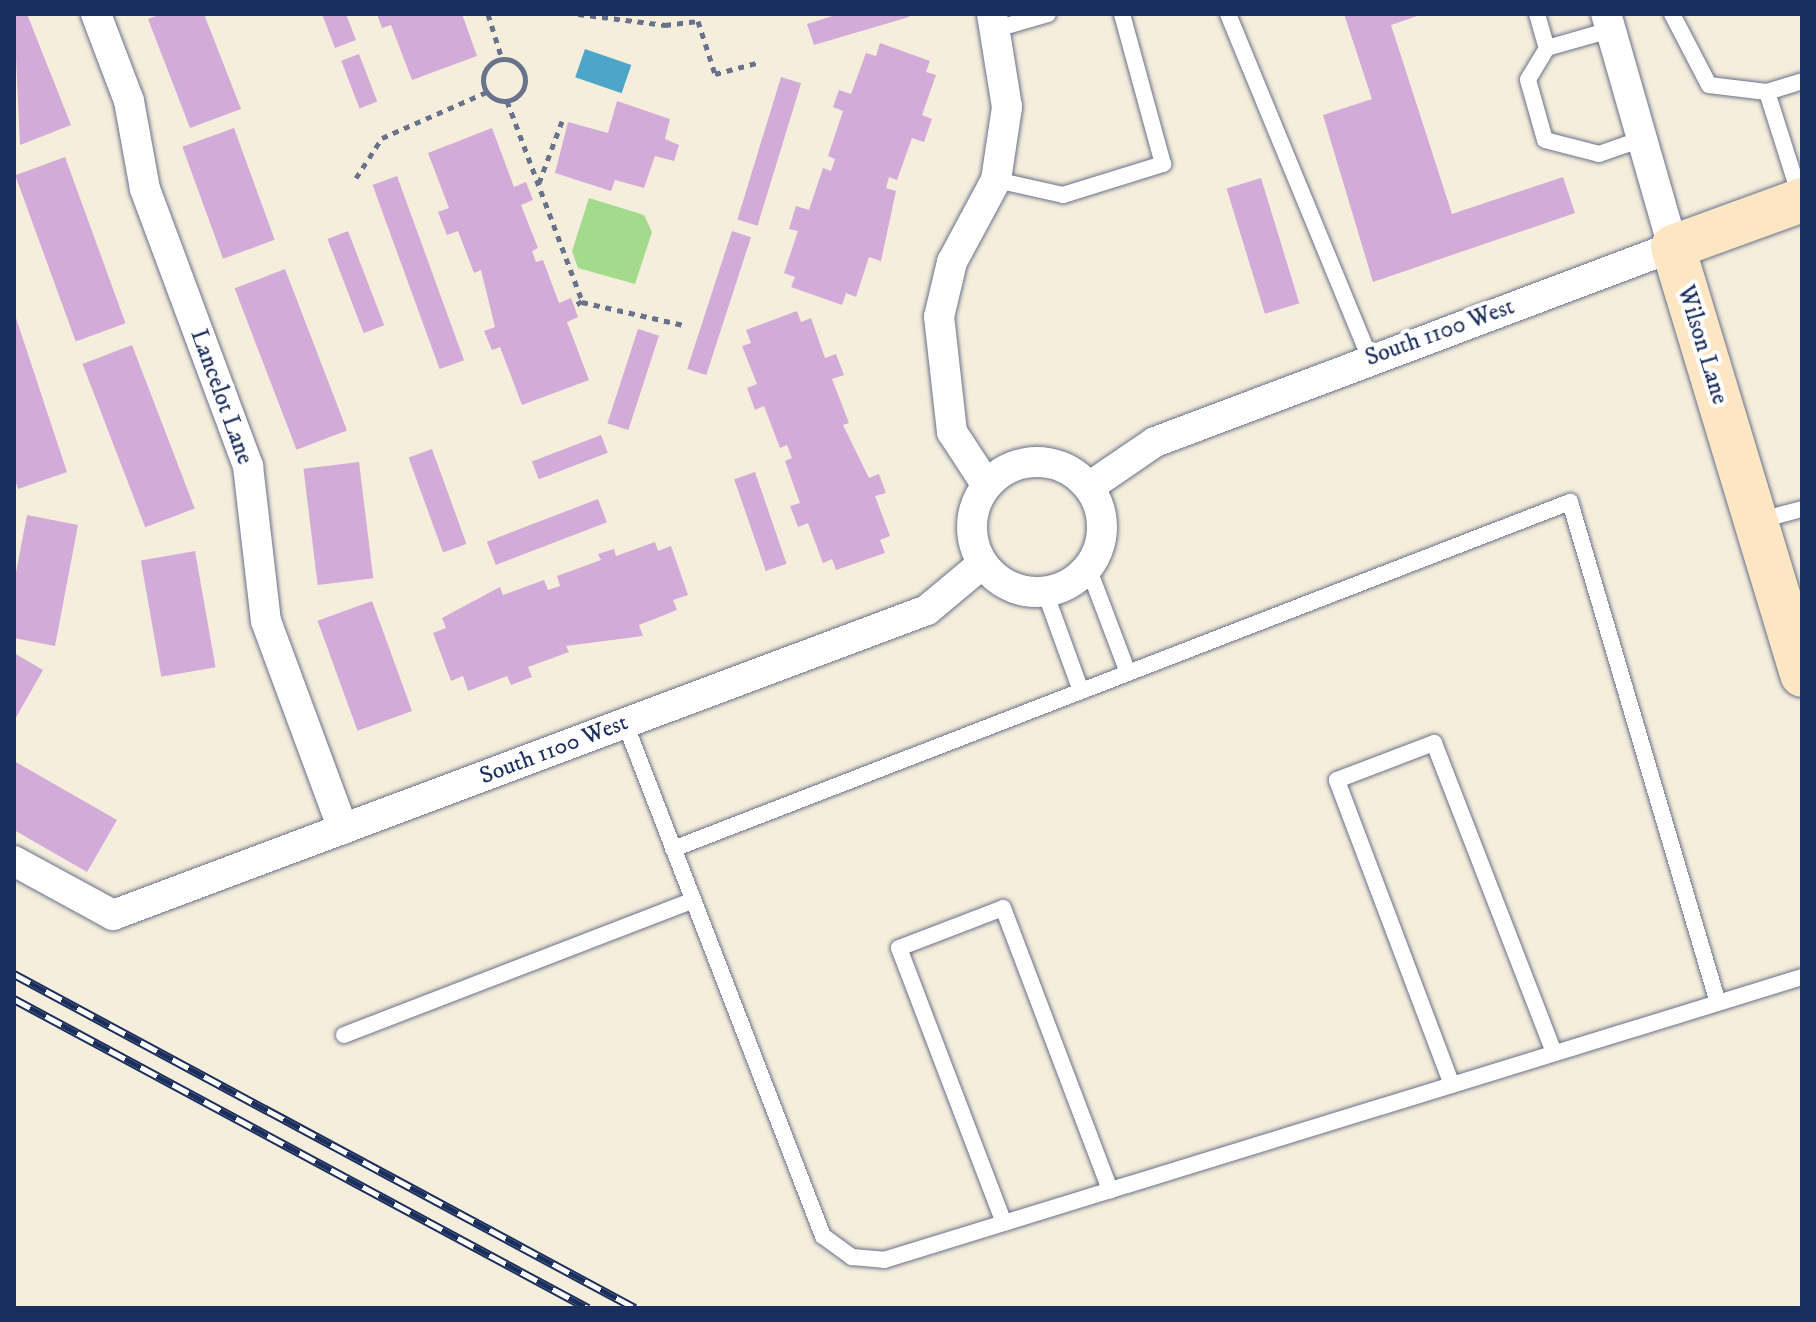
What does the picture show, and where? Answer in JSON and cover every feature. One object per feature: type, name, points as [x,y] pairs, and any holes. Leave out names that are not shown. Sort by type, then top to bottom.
[{"type":"street","name":"Lancelot Lane","points":[[96,14],[129,101],[145,189],[248,466],[266,621],[343,829]]},
{"type":"street","points":[[986,484],[952,432],[939,317],[952,262],[996,180],[1007,107],[994,21]]},
{"type":"street","name":"Wilson Lane","points":[[1608,22],[1802,675]]},
{"type":"street","name":"South 1100 West","points":[[1089,487],[1155,442],[1370,358],[1802,201]]},
{"type":"street","points":[[1029,461],[1072,471],[1089,487],[1102,519],[1088,567],[1045,592],[1008,586],[982,564],[971,529],[986,484],[1029,461]]},
{"type":"street","name":"South 1100 West","points":[[14,861],[113,915],[927,610],[982,564]]},
{"type":"lane","points":[[994,21],[1048,14]]},
{"type":"lane","points":[[996,180],[1063,195],[1163,164],[1122,14]]},
{"type":"lane","points":[[1228,14],[1370,358]]},
{"type":"lane","points":[[1537,14],[1547,48]]},
{"type":"lane","points":[[1672,14],[1709,85],[1767,92],[1802,81]]},
{"type":"lane","points":[[1608,22],[1547,48],[1528,80],[1545,140],[1599,154],[1642,139]]},
{"type":"lane","points":[[1767,92],[1802,201]]},
{"type":"lane","points":[[673,849],[1570,502],[1718,1003]]},
{"type":"lane","points":[[1756,521],[1802,509]]},
{"type":"lane","points":[[1088,567],[1128,673]]},
{"type":"lane","points":[[1045,592],[1081,691]]},
{"type":"lane","points":[[625,723],[823,1236],[852,1257],[884,1260],[1802,977]]},
{"type":"lane","points":[[1452,1085],[1337,780],[1434,743],[1554,1053]]},
{"type":"lane","points":[[344,1035],[693,900]]},
{"type":"lane","points":[[1004,1223],[899,948],[1003,908],[1110,1190]]},
{"type":"path","points":[[488,14],[502,59]]},
{"type":"path","points":[[578,14],[601,21],[698,21],[715,74],[760,62]]},
{"type":"path","points":[[487,92],[485,71],[502,59]]},
{"type":"path","points":[[502,59],[519,64],[526,78],[522,92],[507,101]]},
{"type":"path","points":[[356,178],[382,138],[487,92],[507,101],[582,301]]},
{"type":"path","points":[[538,184],[562,121]]},
{"type":"path","points":[[574,306],[582,301],[683,325]]},
{"type":"green space","points":[[589,198],[644,215],[652,232],[635,284],[578,268],[572,251]]},
{"type":"water","points":[[585,49],[631,65],[622,93],[575,77]]},
{"type":"building","points":[[14,14],[27,14],[71,125],[20,145]]},
{"type":"building","points":[[161,14],[204,14],[241,109],[190,128],[148,19]]},
{"type":"building","points":[[322,14],[346,14],[356,40],[335,48]]},
{"type":"building","points":[[377,14],[462,14],[477,56],[412,80],[391,25],[382,28]]},
{"type":"building","points":[[839,14],[908,14],[909,17],[814,45],[807,24]]},
{"type":"building","points":[[1344,14],[1423,14],[1391,25],[1452,214],[1563,177],[1575,213],[1373,282],[1323,115],[1372,99]]},
{"type":"building","points":[[880,43],[930,61],[926,72],[936,75],[922,115],[932,119],[924,142],[912,138],[897,180],[889,177],[886,188],[896,191],[881,261],[869,257],[856,297],[846,293],[842,305],[791,287],[795,277],[784,273],[798,231],[789,229],[796,206],[809,210],[823,168],[831,171],[835,159],[828,156],[843,111],[833,107],[839,90],[851,94],[866,53],[876,56]]},
{"type":"building","points":[[359,54],[377,102],[360,108],[341,61]]},
{"type":"building","points":[[781,77],[801,83],[758,226],[737,219]]},
{"type":"building","points":[[617,101],[670,119],[665,139],[679,145],[674,161],[655,156],[644,188],[615,180],[611,191],[555,173],[568,122],[608,133]]},
{"type":"building","points":[[234,128],[275,240],[223,259],[182,147]]},
{"type":"building","points":[[492,128],[514,187],[526,182],[533,200],[521,205],[538,248],[532,251],[536,262],[543,260],[559,303],[571,298],[578,317],[567,322],[589,380],[522,405],[500,347],[492,350],[484,331],[495,327],[481,270],[474,273],[458,231],[447,235],[438,212],[449,208],[428,153]]},
{"type":"building","points":[[65,157],[126,323],[76,341],[15,175]]},
{"type":"building","points":[[397,176],[464,360],[440,369],[373,185]]},
{"type":"building","points":[[1261,178],[1299,303],[1265,314],[1227,189]]},
{"type":"building","points":[[348,231],[384,325],[364,333],[327,239]]},
{"type":"building","points":[[732,231],[751,237],[706,375],[687,369]]},
{"type":"building","points":[[285,269],[347,431],[297,450],[235,288]]},
{"type":"building","points":[[797,311],[801,322],[811,318],[825,358],[836,354],[844,375],[832,379],[849,423],[843,425],[869,478],[879,474],[886,493],[875,496],[890,536],[880,540],[885,553],[836,570],[832,559],[823,563],[808,523],[798,527],[790,506],[800,503],[785,461],[792,458],[787,445],[780,448],[764,406],[755,410],[747,388],[757,384],[742,346],[751,343],[746,330]]},
{"type":"building","points":[[14,312],[67,472],[18,489],[14,476]]},
{"type":"building","points":[[638,329],[659,336],[628,430],[607,423]]},
{"type":"building","points":[[132,345],[195,508],[145,527],[83,364]]},
{"type":"building","points":[[601,435],[608,453],[539,479],[532,462]]},
{"type":"building","points":[[432,449],[467,544],[443,552],[409,458]]},
{"type":"building","points":[[359,462],[373,578],[318,585],[303,469]]},
{"type":"building","points":[[755,472],[787,564],[766,571],[734,479]]},
{"type":"building","points":[[598,499],[607,522],[496,565],[487,542]]},
{"type":"building","points":[[27,515],[78,525],[55,646],[14,638],[14,583]]},
{"type":"building","points":[[655,542],[658,551],[671,546],[688,595],[673,600],[677,610],[639,625],[643,636],[566,646],[569,652],[528,667],[532,677],[511,685],[507,676],[468,691],[463,676],[451,681],[433,633],[446,628],[442,618],[500,587],[503,595],[544,580],[548,590],[560,586],[557,576],[601,560],[598,554],[614,549],[616,556]]},
{"type":"building","points":[[195,551],[215,667],[161,677],[141,561]]},
{"type":"building","points":[[372,601],[412,711],[358,731],[317,621]]},
{"type":"building","points":[[14,653],[43,670],[14,721]]},
{"type":"building","points":[[14,761],[117,820],[87,872],[14,830]]},
{"type":"railway","points":[[14,974],[635,1308]]},
{"type":"railway","points":[[14,999],[588,1308]]}]
